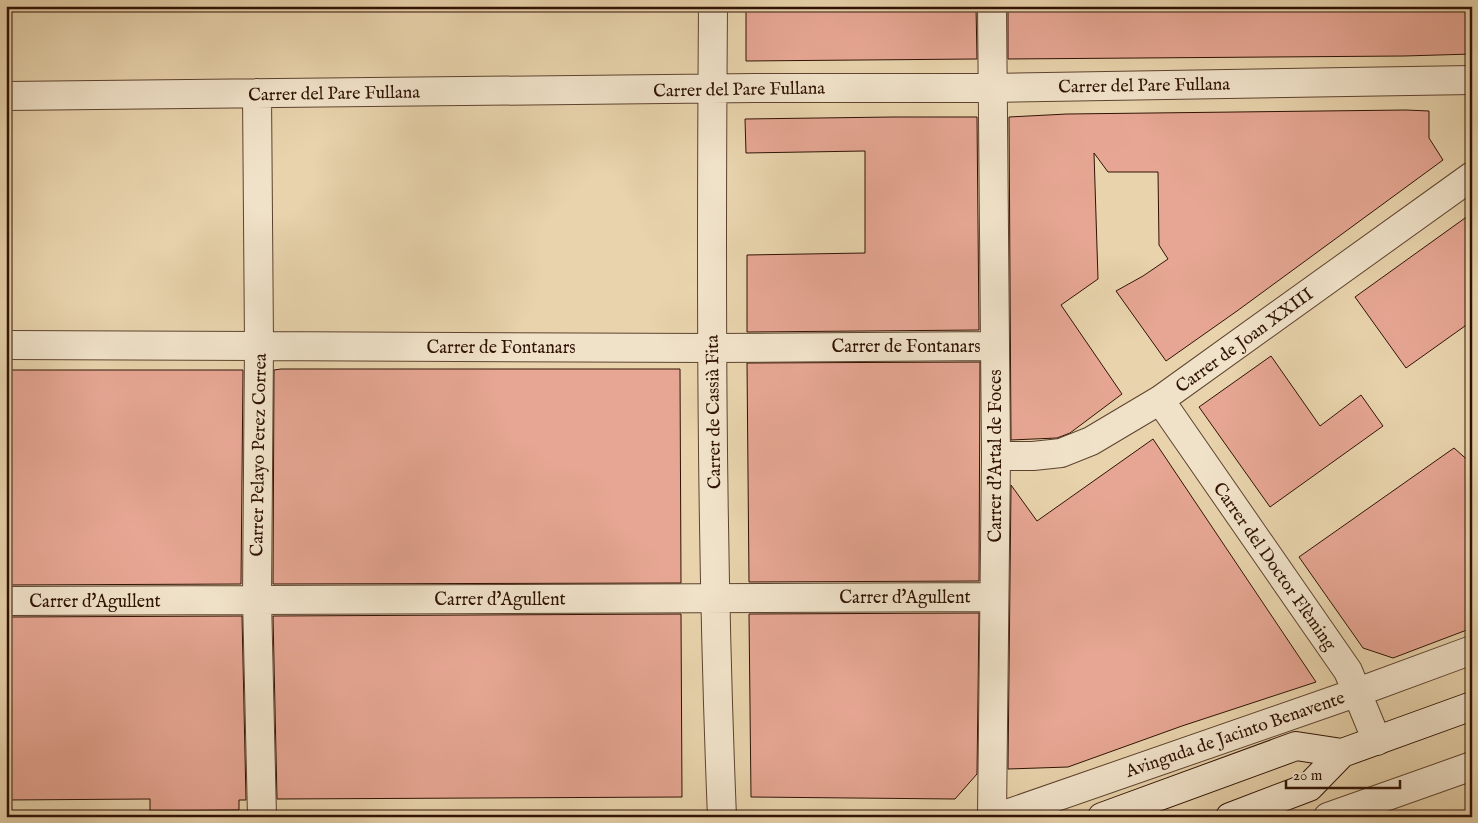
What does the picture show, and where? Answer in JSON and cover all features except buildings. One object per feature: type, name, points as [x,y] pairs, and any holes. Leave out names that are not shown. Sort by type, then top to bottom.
[{"type":"street","name":"Carrer de Cassià Fita","points":[[713,6],[712,348],[722,817]]},
{"type":"street","name":"Carrer d'Artal de Foces","points":[[992,6],[996,456],[992,817]]},
{"type":"street","name":"Carrer del Pare Fullana","points":[[6,96],[992,88],[1472,80]]},
{"type":"street","name":"Carrer Pelayo Perez Correa","points":[[258,93],[257,599],[262,817]]},
{"type":"street","name":"Carrer de Joan XXIII","points":[[996,456],[1033,456],[1061,453],[1091,441],[1160,400],[1472,176]]},
{"type":"street","name":"Carrer de Fontanars","points":[[6,345],[712,348],[995,346]]},
{"type":"street","name":"Carrer del Doctor Flèming","points":[[1160,400],[1348,671],[1377,741]]},
{"type":"street","name":"Carrer d'Agullent","points":[[6,601],[994,597]]},
{"type":"street","name":"Avinguda de Jacinto Benavente","points":[[998,817],[1358,692],[1472,650]]},
{"type":"street","name":"Avinguda de Jacinto Benavente","points":[[1230,817],[1309,787],[1342,753],[1472,706]]},
{"type":"street","name":"Avinguda de Jacinto Benavente","points":[[1102,817],[1296,746],[1342,753]]},
{"type":"street","points":[[1328,817],[1472,766]]}]
